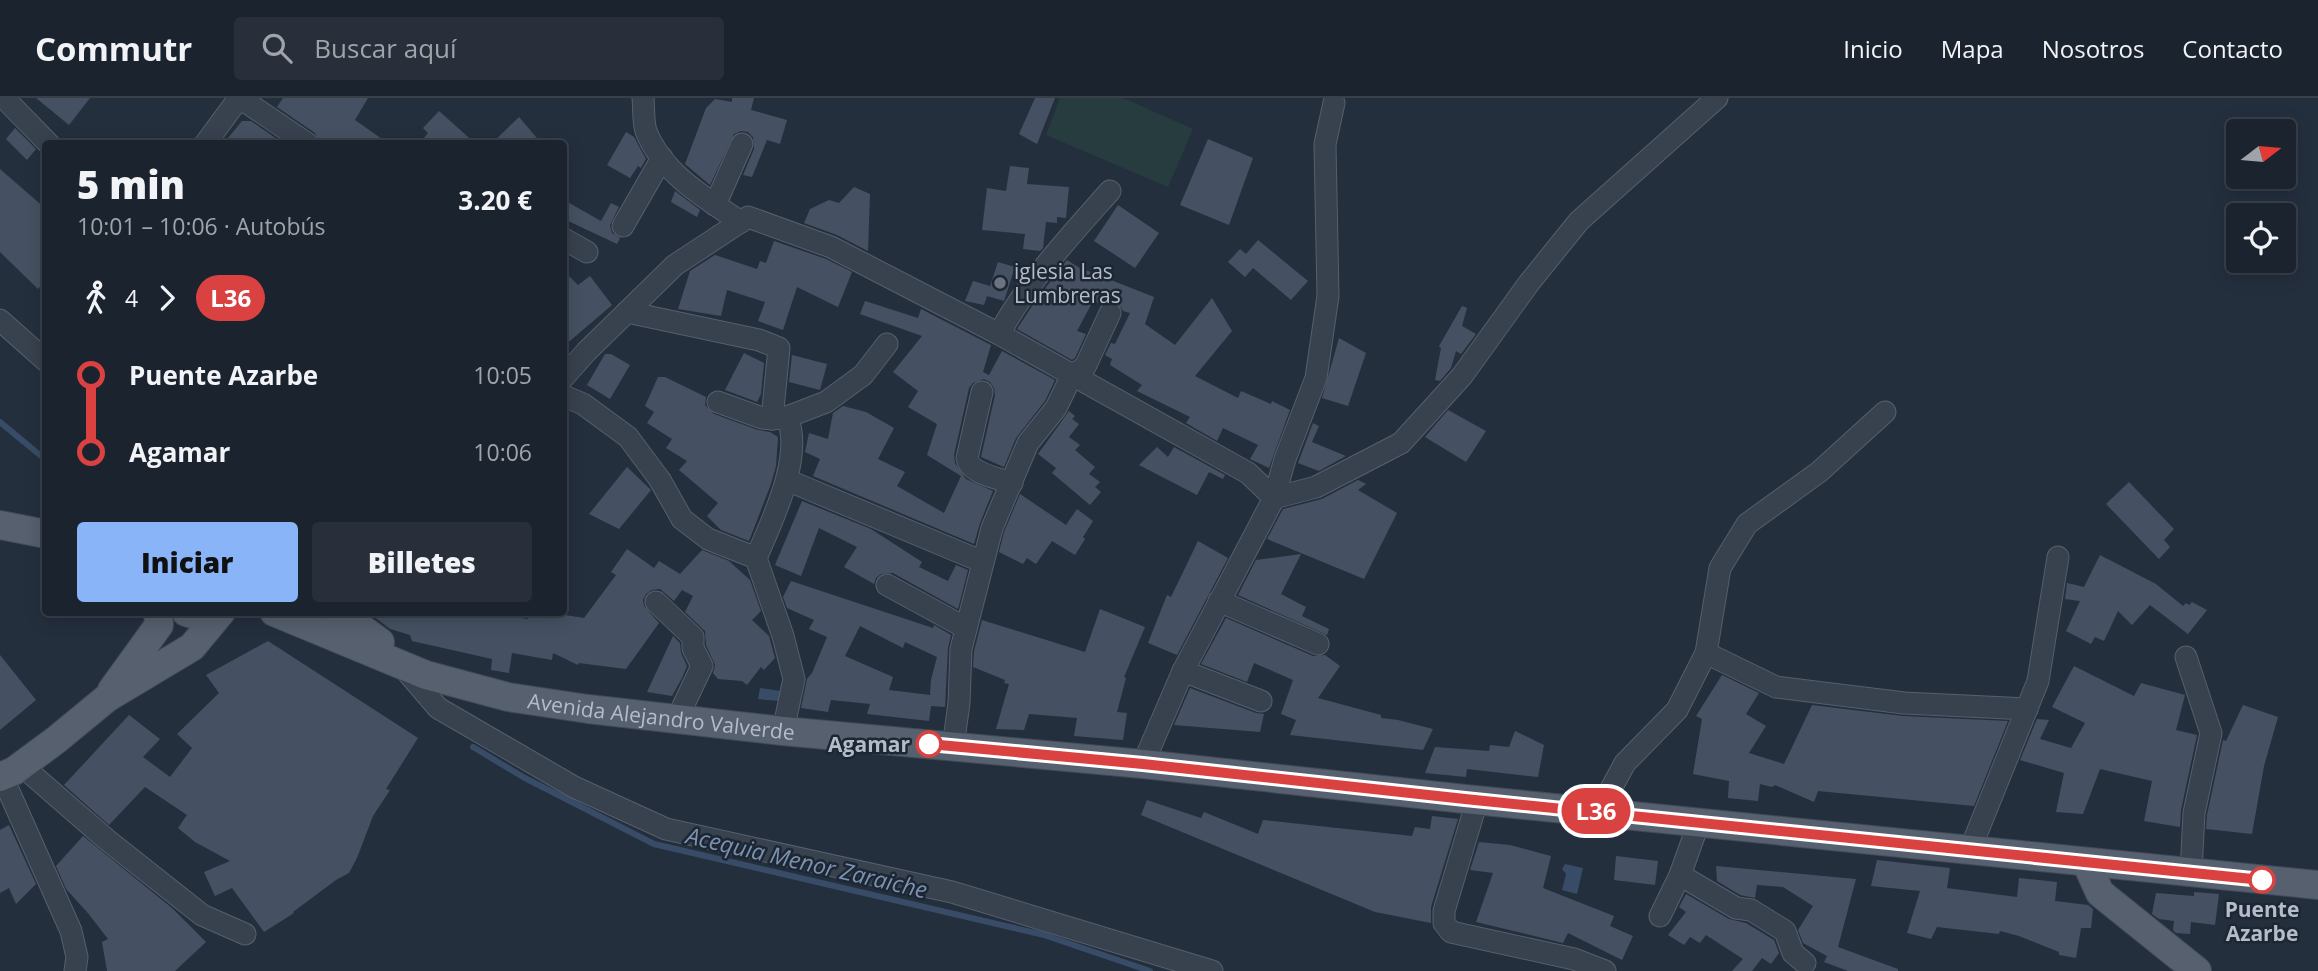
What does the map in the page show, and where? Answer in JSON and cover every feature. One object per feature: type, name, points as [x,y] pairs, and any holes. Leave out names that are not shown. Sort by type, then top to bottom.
[{"type":"main road","points":[[0,524],[42,522]]},
{"type":"main road","points":[[0,524],[42,533]]},
{"type":"main road","points":[[107,698],[159,625],[158,616]]},
{"type":"main road","points":[[8,773],[107,698],[192,648],[216,616]]},
{"type":"main road","name":"Avenida Alejandro Valverde","points":[[284,616],[426,676],[508,697],[783,731],[1143,764],[1478,801],[2318,885]]},
{"type":"main road","name":"Avenida Alejandro Valverde","points":[[332,616],[380,642],[508,697]]},
{"type":"main road","points":[[344,616],[380,642]]},
{"type":"main road","points":[[2086,862],[2101,892],[2197,971]]},
{"type":"street","points":[[4,98],[45,140]]},
{"type":"street","points":[[208,140],[239,98],[302,140]]},
{"type":"street","points":[[643,98],[646,130],[662,158],[693,190],[741,222]]},
{"type":"street","points":[[1274,498],[1315,487],[1401,443],[1462,376],[1529,283],[1579,221],[1717,98]]},
{"type":"street","points":[[1143,764],[1183,671],[1274,498],[1316,378],[1328,296],[1325,144],[1334,103]]},
{"type":"street","points":[[715,205],[742,144]]},
{"type":"street","points":[[623,226],[662,158]]},
{"type":"street","points":[[999,334],[1034,282],[1110,191]]},
{"type":"street","points":[[567,374],[676,265],[748,216],[831,247],[999,334],[1248,473],[1274,498]]},
{"type":"street","points":[[567,241],[587,252]]},
{"type":"street","points":[[627,312],[759,340],[779,348],[780,418],[792,428],[787,480],[756,558],[783,636],[794,679],[783,731]]},
{"type":"street","points":[[953,747],[959,703],[961,649],[992,528],[1028,443],[1056,408],[1072,375],[1085,366],[1110,313]]},
{"type":"street","points":[[0,320],[42,357]]},
{"type":"street","points":[[718,401],[762,418],[780,418],[827,402],[863,375],[887,344]]},
{"type":"street","points":[[982,392],[967,458],[968,465],[1012,483]]},
{"type":"street","points":[[567,397],[583,404],[628,437],[660,480],[682,519],[708,539],[756,558]]},
{"type":"street","points":[[1599,811],[1625,763],[1677,710],[1706,653],[1720,568],[1747,524],[1818,472],[1885,412]]},
{"type":"street","points":[[787,480],[983,562]]},
{"type":"street","points":[[1970,850],[2038,681],[2058,557]]},
{"type":"street","points":[[887,585],[966,628]]},
{"type":"street","points":[[1219,600],[1318,644]]},
{"type":"street","points":[[656,602],[693,637],[693,648],[702,666],[677,719]]},
{"type":"street","points":[[1706,653],[1776,687],[1904,703],[2027,709]]},
{"type":"street","points":[[2186,657],[2211,733],[2194,813],[2191,873]]},
{"type":"street","points":[[401,665],[438,708],[574,787],[666,829],[952,892],[1212,971]]},
{"type":"street","points":[[1183,671],[1261,701]]},
{"type":"street","points":[[8,773],[106,839],[202,915],[245,934]]},
{"type":"street","points":[[8,773],[71,931],[77,957],[75,971]]},
{"type":"street","points":[[1478,801],[1444,911],[1444,923],[1451,932],[1574,959],[1605,971]]},
{"type":"street","points":[[1660,916],[1680,875],[1699,822]]},
{"type":"street","points":[[1680,875],[1736,908],[1751,910],[1784,931],[1793,953],[1805,963]]},
{"type":"green space","points":[[1060,98],[1123,98],[1193,129],[1168,187],[1046,135]]},
{"type":"water","points":[[760,688],[781,691],[779,701],[758,699]]},
{"type":"water","points":[[1565,864],[1583,868],[1577,894],[1562,890],[1566,874],[1562,869]]},
{"type":"building","points":[[36,98],[90,98],[69,125]]},
{"type":"building","points":[[283,98],[368,98],[355,120],[383,140],[319,140],[315,133],[277,107]]},
{"type":"building","points":[[732,98],[754,98],[751,110],[787,120],[780,144],[767,140],[752,177],[743,175],[754,149],[753,137],[748,132],[734,134],[710,185],[685,164],[706,108],[715,99],[732,102]]},
{"type":"building","points":[[1035,98],[1055,98],[1037,144],[1019,134]]},
{"type":"building","points":[[439,111],[472,140],[422,140],[428,133],[423,128]]},
{"type":"building","points":[[519,117],[539,140],[495,140]]},
{"type":"building","points":[[242,121],[251,121],[278,140],[226,140]]},
{"type":"building","points":[[15,128],[36,149],[27,160],[6,139]]},
{"type":"building","points":[[626,132],[634,137],[646,159],[630,178],[607,165]]},
{"type":"building","points":[[1208,139],[1253,158],[1229,225],[1180,205]]},
{"type":"building","points":[[1010,166],[1029,168],[1027,184],[1069,187],[1066,218],[1057,217],[1057,223],[1046,222],[1043,248],[1040,251],[1023,249],[1025,234],[982,230],[987,188],[1006,191]]},
{"type":"building","points":[[0,169],[42,206],[42,284],[38,289],[0,252]]},
{"type":"building","points":[[854,187],[870,194],[868,251],[837,235],[804,223],[810,209],[829,200],[839,203]]},
{"type":"building","points":[[675,191],[700,210],[697,217],[671,202]]},
{"type":"building","points":[[567,202],[601,221],[611,203],[619,207],[610,225],[612,233],[620,238],[617,244],[567,220]]},
{"type":"building","points":[[1118,205],[1159,233],[1135,268],[1094,241]]},
{"type":"building","points":[[1258,240],[1308,281],[1291,300],[1253,268],[1245,277],[1228,262],[1240,249],[1246,254]]},
{"type":"building","points":[[774,241],[826,259],[852,272],[838,307],[797,287],[783,330],[758,321],[765,302],[727,290],[721,316],[678,309],[690,271],[715,255],[757,269],[760,261],[766,263]]},
{"type":"building","points":[[1067,260],[1078,267],[1154,297],[1145,324],[1175,345],[1212,298],[1232,331],[1195,376],[1238,398],[1241,391],[1290,410],[1269,468],[1250,459],[1258,445],[1223,428],[1217,441],[1186,423],[1190,417],[1137,391],[1142,385],[1110,365],[1112,359],[1105,355],[1111,343],[1115,344],[1130,313],[1123,311],[1116,301],[1108,300],[1101,304],[1093,301],[1077,331],[1086,334],[1072,360],[1017,329]]},
{"type":"building","name":"iglesia Las Lumbreras","points":[[998,262],[1015,267],[1004,301],[987,296],[984,305],[965,301],[973,281],[990,286]]},
{"type":"building","points":[[567,274],[578,285],[590,276],[612,305],[567,343]]},
{"type":"building","points":[[865,301],[918,318],[921,309],[991,345],[983,372],[989,375],[1002,351],[1055,380],[1045,401],[1016,438],[1004,467],[981,457],[995,395],[994,388],[984,379],[973,383],[969,388],[954,455],[955,463],[966,479],[993,491],[974,544],[813,476],[820,459],[805,452],[809,433],[828,439],[833,413],[843,406],[866,412],[894,428],[878,459],[905,472],[897,486],[944,513],[961,476],[927,455],[937,424],[908,407],[918,391],[893,372],[922,336],[860,314]]},
{"type":"building","points":[[1462,306],[1467,308],[1462,326],[1476,334],[1461,354],[1456,351],[1451,368],[1440,381],[1435,380],[1441,348],[1439,346]]},
{"type":"building","points":[[1339,338],[1366,353],[1348,406],[1322,398]]},
{"type":"building","points":[[744,353],[764,363],[761,394],[757,402],[725,390]]},
{"type":"building","points":[[605,354],[611,354],[630,365],[610,399],[587,385]]},
{"type":"building","points":[[792,355],[827,364],[820,390],[789,382]]},
{"type":"building","points":[[658,377],[665,377],[706,397],[705,405],[714,414],[778,437],[776,466],[771,484],[749,541],[721,530],[707,516],[718,503],[679,470],[687,461],[666,448],[672,439],[647,423],[654,412],[645,406]]},
{"type":"building","points":[[1448,410],[1486,431],[1466,462],[1425,437]]},
{"type":"building","points":[[1069,411],[1075,416],[1072,419],[1079,424],[1069,437],[1080,445],[1075,450],[1095,467],[1089,474],[1100,482],[1095,487],[1101,492],[1090,505],[1052,473],[1056,468],[1038,454]]},
{"type":"building","points":[[1313,423],[1319,426],[1312,442],[1346,456],[1319,471],[1298,463]]},
{"type":"building","points":[[1157,447],[1168,457],[1174,447],[1225,475],[1223,479],[1209,472],[1197,495],[1139,465]]},
{"type":"building","points":[[627,467],[651,490],[619,529],[589,514]]},
{"type":"building","points":[[1358,480],[1366,484],[1358,490],[1397,513],[1364,579],[1267,539],[1283,509],[1322,499]]},
{"type":"building","points":[[2129,482],[2174,529],[2164,540],[2170,547],[2159,559],[2106,504]]},
{"type":"building","points":[[1020,494],[1066,525],[1077,509],[1093,521],[1075,555],[1052,541],[1036,564],[1027,558],[1023,564],[999,552],[1004,532]]},
{"type":"building","points":[[802,501],[871,529],[922,562],[919,567],[948,581],[956,565],[968,570],[958,609],[893,573],[881,574],[874,584],[844,567],[857,547],[819,528],[801,576],[775,565]]},
{"type":"building","points":[[1198,541],[1228,558],[1177,655],[1148,643],[1167,595],[1171,597]]},
{"type":"building","points":[[627,549],[654,568],[659,561],[680,574],[702,550],[729,561],[750,580],[761,611],[752,620],[769,636],[775,658],[764,670],[761,667],[747,685],[742,681],[718,679],[713,673],[715,665],[706,645],[705,631],[685,612],[693,596],[682,590],[674,601],[660,589],[646,594],[644,606],[659,623],[626,669],[578,665],[553,653],[552,660],[512,653],[509,673],[491,670],[492,659],[412,641],[410,635],[390,629],[373,616],[506,616],[528,619],[528,616],[567,615],[584,618],[616,575],[611,572]]},
{"type":"building","points":[[1301,554],[1281,594],[1306,607],[1302,616],[1329,629],[1327,635],[1238,595],[1256,560]]},
{"type":"building","points":[[2100,555],[2156,584],[2183,606],[2192,602],[2207,610],[2188,634],[2150,605],[2132,625],[2118,611],[2104,641],[2095,637],[2091,644],[2066,631],[2080,601],[2065,599],[2067,583],[2084,587]]},
{"type":"building","points":[[791,581],[933,628],[934,625],[951,635],[945,707],[931,706],[929,721],[867,714],[870,704],[831,700],[828,712],[801,708],[807,679],[827,637],[809,629],[814,620],[787,608],[783,597]],"holes":[[[860,626],[903,648],[905,642],[937,657],[930,695],[889,690],[893,677],[845,656]]]},
{"type":"building","points":[[1100,609],[1145,627],[1124,677],[1126,678],[1117,712],[1127,713],[1123,740],[1074,736],[1077,718],[1029,714],[1024,730],[996,729],[1009,684],[973,667],[982,620],[1085,652]]},
{"type":"building","points":[[1226,618],[1313,656],[1325,655],[1340,666],[1318,698],[1381,715],[1381,718],[1433,729],[1423,750],[1290,735],[1296,720],[1281,714],[1293,680],[1254,663],[1247,682],[1201,664]]},
{"type":"building","points":[[673,636],[680,643],[687,666],[682,678],[672,696],[647,692]]},
{"type":"building","points":[[268,641],[418,738],[386,789],[390,790],[373,816],[349,873],[264,932],[232,888],[215,896],[204,872],[230,861],[195,842],[178,828],[187,815],[145,787],[109,825],[64,785],[129,715],[160,739],[143,757],[170,777],[192,748],[177,734],[219,693],[206,675]]},
{"type":"building","points":[[0,655],[36,700],[0,730]]},
{"type":"building","points":[[2074,666],[2134,696],[2141,683],[2185,695],[2176,730],[2197,735],[2181,810],[2180,827],[2144,821],[2152,781],[2100,769],[2083,814],[2056,812],[2064,773],[2020,760],[2037,719],[2049,720],[2040,739],[2071,748],[2085,723],[2052,707]]},
{"type":"building","points":[[1722,675],[1759,693],[1746,714],[1766,726],[1749,753],[1784,764],[1812,705],[1903,716],[2008,721],[1974,806],[1818,791],[1814,802],[1775,785],[1772,787],[1760,784],[1758,801],[1728,798],[1729,781],[1693,774],[1702,719],[1696,716]]},
{"type":"building","points":[[1190,688],[1264,714],[1260,732],[1174,725]]},
{"type":"building","points":[[2243,705],[2278,717],[2264,766],[2252,834],[2206,829],[2223,740],[2226,741]]},
{"type":"building","points":[[1515,731],[1544,745],[1538,777],[1467,769],[1466,777],[1425,773],[1435,747],[1489,751],[1490,745],[1509,747]]},
{"type":"building","points":[[1147,800],[1201,818],[1204,812],[1258,834],[1263,820],[1412,836],[1415,827],[1430,829],[1432,816],[1458,819],[1431,907],[1431,923],[1375,912],[1141,815]]},
{"type":"building","points":[[9,825],[36,884],[16,904],[9,888],[0,893],[0,830]]},
{"type":"building","points":[[83,836],[172,908],[206,942],[175,971],[107,971],[102,942],[108,939],[66,889],[56,866]]},
{"type":"building","points":[[1479,842],[1510,845],[1551,856],[1543,888],[1614,916],[1610,926],[1633,936],[1622,960],[1568,933],[1563,943],[1476,922],[1493,873],[1470,870]]},
{"type":"building","points":[[1616,856],[1658,861],[1655,885],[1614,880]]},
{"type":"building","points":[[1877,860],[1950,868],[1947,888],[2017,897],[2019,878],[2057,882],[2055,901],[2088,905],[2093,909],[2091,928],[2081,928],[2076,958],[2059,955],[2059,952],[2000,931],[1999,934],[1937,927],[1931,939],[1907,933],[1920,891],[1871,886]]},
{"type":"building","points":[[1716,866],[1856,879],[1838,947],[1898,971],[1848,971],[1824,962],[1827,956],[1803,943],[1798,930],[1813,906],[1783,887],[1757,885],[1755,898],[1740,895],[1717,881]]},
{"type":"building","points":[[2194,892],[2219,894],[2215,925],[2191,922],[2190,934],[2176,933],[2173,930],[2174,921],[2159,919],[2152,914],[2156,893],[2194,896]]},
{"type":"building","points":[[1686,894],[1729,919],[1746,923],[1774,940],[1779,953],[1771,964],[1762,958],[1752,971],[1732,971],[1743,959],[1706,935],[1700,943],[1690,937],[1684,945],[1668,935],[1686,912],[1679,907]]},
{"type":"waterway","name":"Acequia Menor Zaraiche","points":[[0,422],[42,457]]},
{"type":"waterway","name":"Acequia Menor Zaraiche","points":[[473,747],[523,777],[654,844],[1044,935],[1150,971]]},
{"type":"bus line","name":"L36","points":[[929,744],[2262,880]]},
{"type":"place","name":"iglesia Las Lumbreras","points":[[1000,283]]},
{"type":"place","name":"Agamar","points":[[929,744]]},
{"type":"place","name":"Puente Azarbe","points":[[2262,880]]}]
